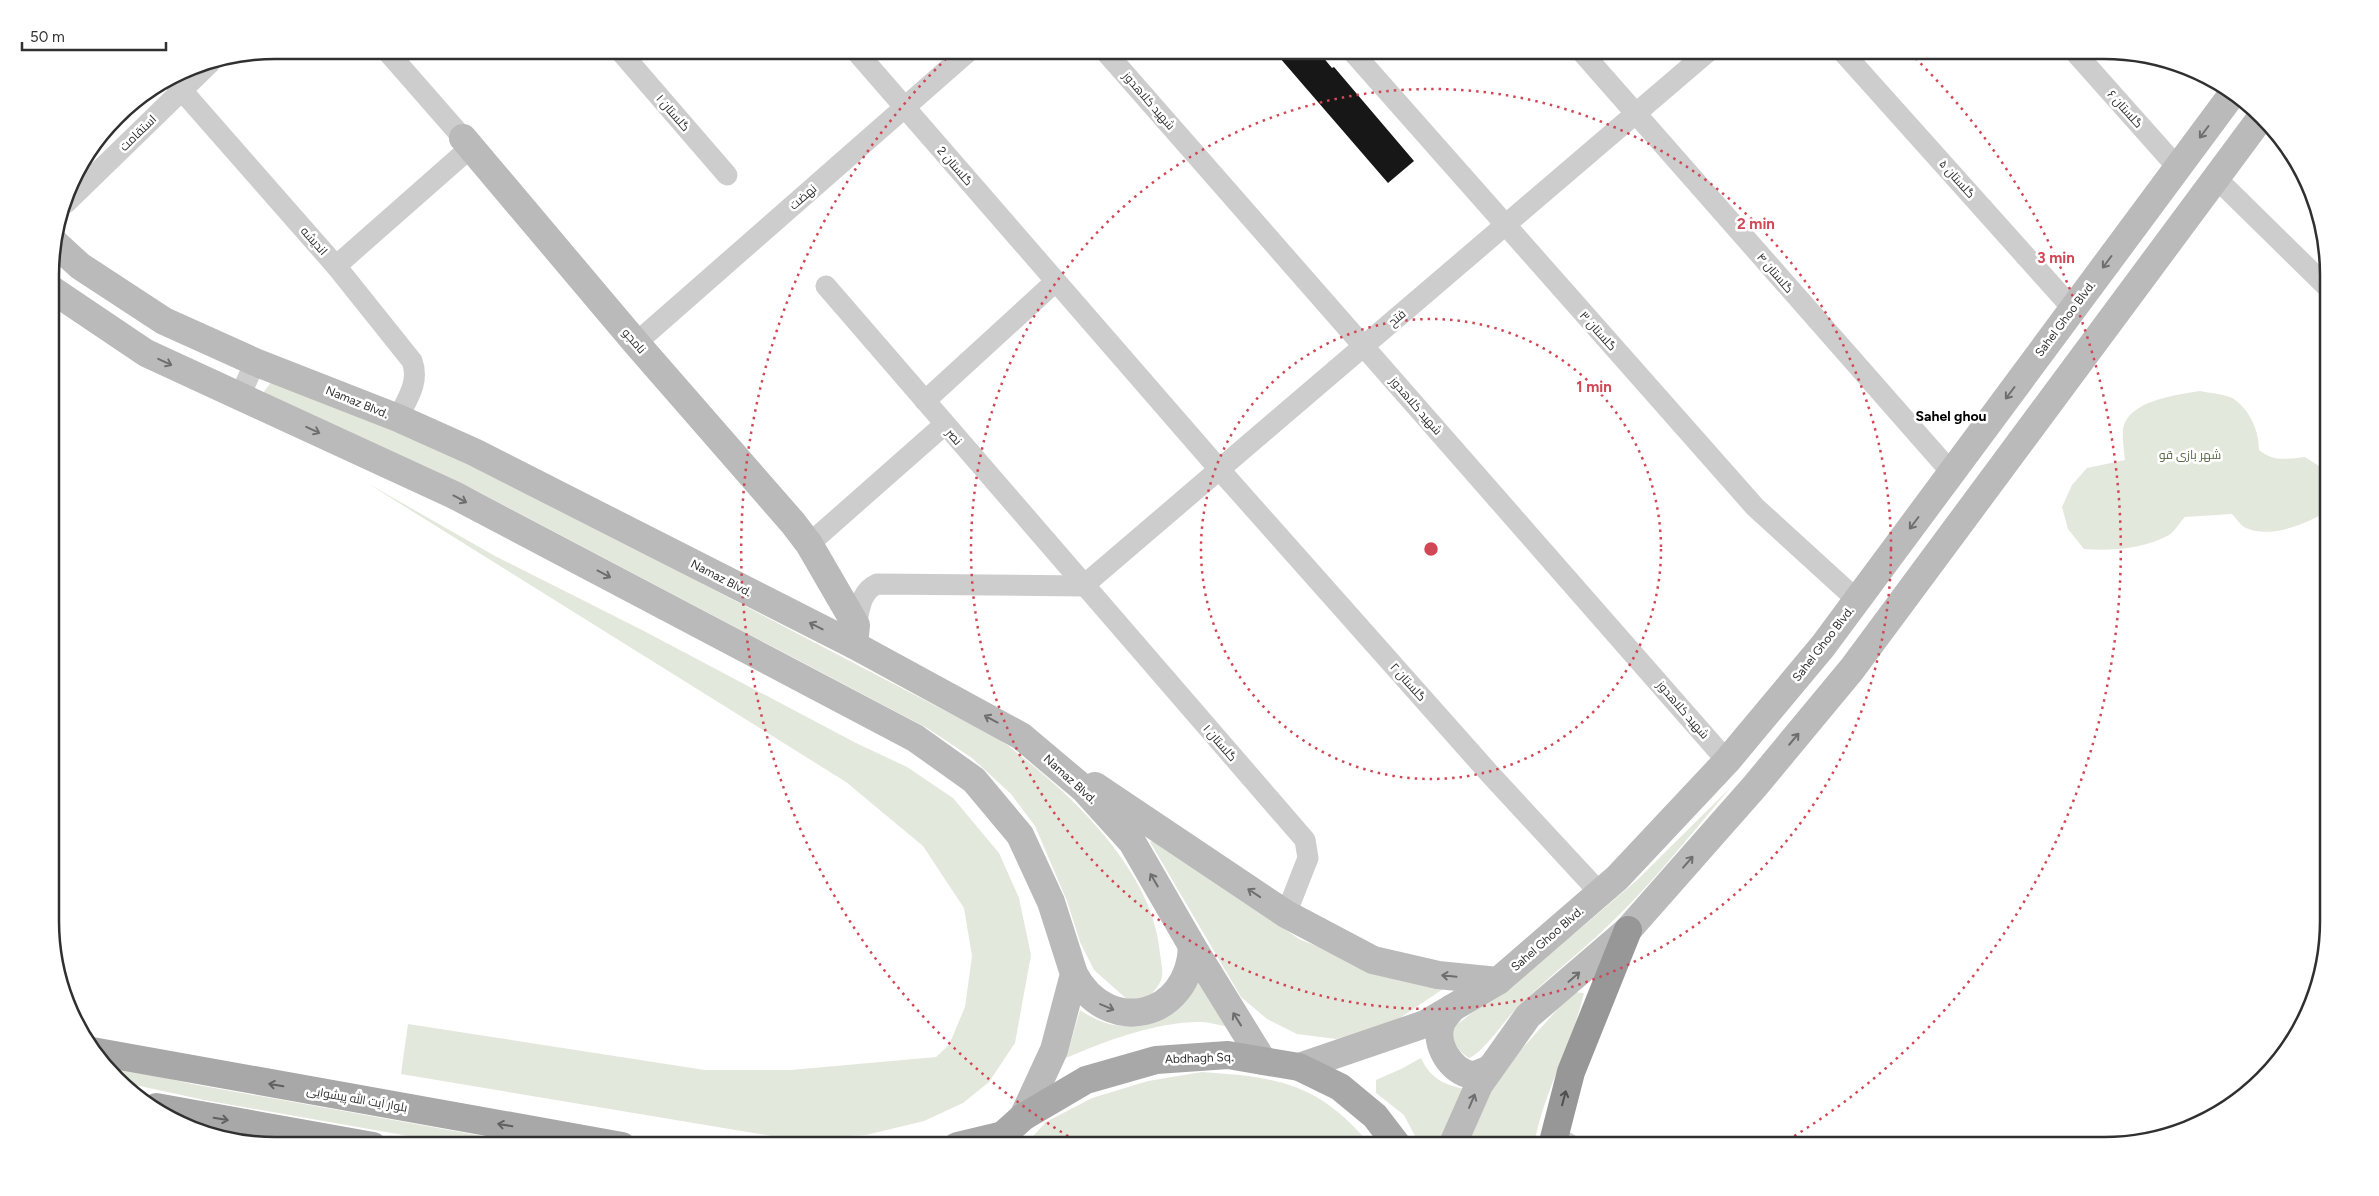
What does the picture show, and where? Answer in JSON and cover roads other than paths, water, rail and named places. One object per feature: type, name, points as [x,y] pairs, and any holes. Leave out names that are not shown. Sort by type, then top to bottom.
[{"type":"highway","points":[[1554,1137],[1571,1072],[1628,930]]},
{"type":"main road","name":"Sahel Ghoo Blvd.","points":[[1299,1067],[1425,1024],[1498,981],[1617,878],[1727,761],[1823,646],[2229,98]]},
{"type":"main road","points":[[1456,1137],[1479,1085],[1528,1016],[1628,930],[1755,786],[1852,669],[2257,122]]},
{"type":"main road","name":"نامجو","points":[[466,143],[636,343],[793,523],[809,544],[855,635]]},
{"type":"main road","name":"Namaz Blvd.","points":[[61,249],[80,266],[164,321],[255,362],[398,418],[474,452],[855,635],[1021,736],[1084,789],[1132,842],[1192,946],[1263,1061]]},
{"type":"main road","points":[[59,294],[146,353],[454,495],[915,738],[974,780],[1020,835],[1051,902],[1074,974],[1081,988],[1093,1000],[1106,1008],[1122,1013],[1145,1011],[1167,1002],[1179,990],[1189,969],[1192,946]]},
{"type":"main road","points":[[59,313],[131,343]]},
{"type":"main road","points":[[1021,736],[1286,914],[1373,960],[1438,975],[1498,981]]},
{"type":"main road","points":[[1024,1117],[1054,1050],[1074,974]]},
{"type":"main road","points":[[1452,1008],[1441,1024],[1440,1042],[1448,1059],[1461,1071],[1473,1075],[1490,1069]]},
{"type":"main road","name":"بلوار آیت الله پیشوایی","points":[[103,1053],[572,1137]]},
{"type":"main road","name":"Abdhagh Sq.","points":[[1003,1137],[1024,1117],[1086,1080],[1156,1060],[1228,1055],[1299,1067],[1340,1087],[1375,1116],[1391,1137]]},
{"type":"main road","points":[[169,1109],[323,1137]]},
{"type":"street","name":"نامجو","points":[[394,59],[466,143]]},
{"type":"street","name":"گلستان ۱","points":[[627,59],[727,175]]},
{"type":"street","name":"گلستان 2","points":[[862,59],[906,107],[1219,470]]},
{"type":"street","name":"نهضت","points":[[636,343],[960,59]]},
{"type":"street","name":"شهید کلاهدوز","points":[[1112,59],[1727,761]]},
{"type":"street","name":"گلستان ۳","points":[[1359,59],[1755,507],[1857,600]]},
{"type":"street","name":"گلستان ۴","points":[[1588,59],[1952,472]]},
{"type":"street","name":"فتح","points":[[1083,586],[1700,59]]},
{"type":"street","name":"گلستان ۵","points":[[1849,59],[2073,309]]},
{"type":"street","name":"گلستان ۶","points":[[2081,59],[2178,168]]},
{"type":"street","name":"استقامت","points":[[74,194],[176,84]]},
{"type":"street","name":"اندیشه","points":[[176,84],[336,266],[412,361],[416,372],[414,382],[398,418]]},
{"type":"street","points":[[336,266],[466,143]]},
{"type":"street","points":[[2216,178],[2320,280]]},
{"type":"street","points":[[925,401],[1055,282]]},
{"type":"street","name":"نصر","points":[[826,286],[1083,586]]},
{"type":"street","points":[[240,396],[255,362]]},
{"type":"street","points":[[809,544],[944,425]]},
{"type":"street","name":"گلستان ۲","points":[[1219,470],[1489,774],[1600,893]]},
{"type":"street","points":[[855,635],[862,596],[869,588],[877,584],[1083,586]]},
{"type":"street","name":"گلستان ۱","points":[[1083,586],[1305,840],[1308,858],[1286,914]]},
{"type":"district","name":"Sahel ghou","points":[[1951,416]]},
{"type":"park label","name":"شهر بازی قو","points":[[2190,455]]}]
